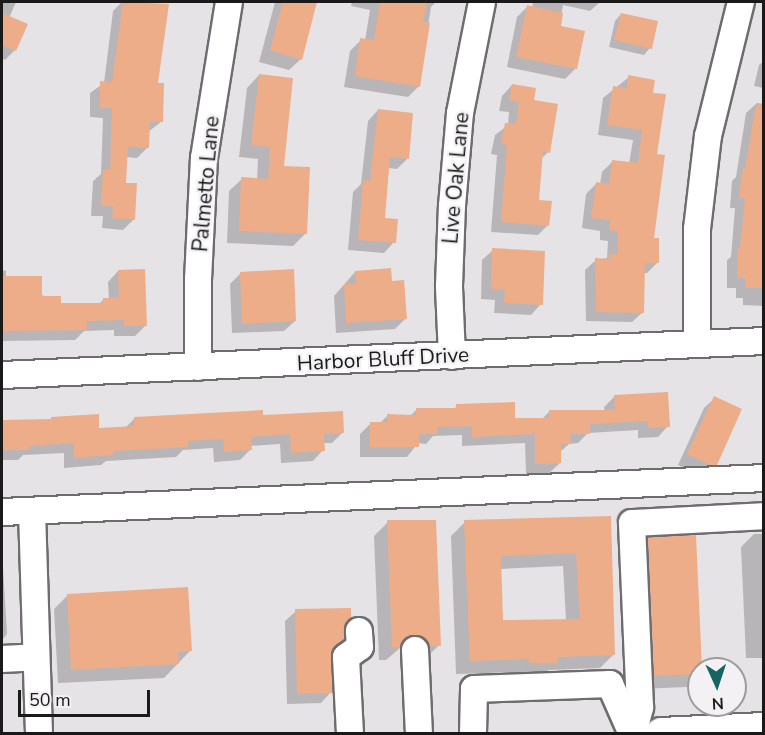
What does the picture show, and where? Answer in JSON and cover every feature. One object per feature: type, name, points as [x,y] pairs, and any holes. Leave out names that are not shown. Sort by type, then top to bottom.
[{"type":"main road","points":[[661,734],[764,729]]},
{"type":"street","name":"Palmetto Lane","points":[[198,367],[198,280],[204,158],[229,2]]},
{"type":"street","name":"Live Oak Lane","points":[[452,356],[449,286],[452,206],[460,113],[482,2]]},
{"type":"street","points":[[697,344],[697,229],[708,136],[741,2]]},
{"type":"street","name":"Harbor Bluff Drive","points":[[2,375],[764,342]]},
{"type":"street","points":[[2,512],[764,478]]},
{"type":"street","points":[[32,511],[39,734]]},
{"type":"street","points":[[633,734],[640,707],[632,523],[764,516]]},
{"type":"street","points":[[350,734],[346,657],[360,647],[359,631]]},
{"type":"street","points":[[415,650],[419,734]]},
{"type":"street","points":[[2,659],[36,657]]},
{"type":"street","points":[[473,734],[474,689],[610,684],[633,734]]},
{"type":"building","points":[[123,2],[169,4],[158,83],[164,83],[163,122],[150,122],[149,148],[128,147],[126,183],[137,183],[135,220],[112,218],[113,206],[101,206],[103,170],[110,170],[112,108],[100,108],[100,81],[112,82]]},
{"type":"building","points":[[283,2],[317,2],[302,60],[270,50]]},
{"type":"building","points":[[380,2],[427,2],[423,22],[430,23],[420,87],[355,76],[360,38],[374,40]]},
{"type":"building","points":[[527,5],[563,13],[561,26],[585,31],[577,69],[516,57]]},
{"type":"building","points":[[2,13],[28,24],[16,51],[2,45]]},
{"type":"building","points":[[621,13],[658,21],[652,49],[614,40]]},
{"type":"building","points":[[259,74],[293,78],[284,166],[310,167],[307,234],[239,231],[241,177],[268,179],[270,147],[251,145]]},
{"type":"building","points":[[628,75],[655,80],[653,93],[666,94],[657,154],[665,155],[654,238],[659,238],[659,263],[645,263],[644,313],[596,312],[595,258],[609,259],[609,254],[617,254],[618,231],[609,230],[610,220],[591,218],[596,182],[609,184],[612,160],[638,163],[642,130],[607,125],[613,86],[627,88]]},
{"type":"building","points":[[512,84],[536,88],[534,100],[558,104],[550,153],[543,151],[539,200],[552,201],[549,226],[501,222],[507,145],[501,144],[505,123],[516,124],[519,102],[509,100]]},
{"type":"building","points":[[756,104],[764,105],[764,288],[745,288],[745,278],[737,278],[737,248],[740,248],[745,198],[739,198],[742,169],[745,169]]},
{"type":"building","points":[[378,109],[413,113],[409,159],[390,157],[385,218],[398,219],[396,243],[358,240],[363,180],[370,181]]},
{"type":"building","points":[[492,248],[545,251],[543,305],[504,303],[505,290],[491,289]]},
{"type":"building","points":[[391,268],[392,281],[404,280],[407,319],[346,323],[344,284],[356,284],[355,271]]},
{"type":"building","points":[[145,269],[147,326],[124,326],[124,320],[87,321],[87,330],[2,331],[2,276],[42,276],[42,296],[61,296],[61,303],[103,303],[103,298],[119,298],[118,270]]},
{"type":"building","points":[[294,269],[296,321],[242,324],[240,272]]},
{"type":"building","points":[[668,392],[670,427],[648,428],[648,421],[590,424],[590,434],[570,434],[571,444],[561,444],[561,463],[535,464],[535,434],[472,437],[472,426],[438,427],[438,434],[419,434],[419,447],[370,447],[370,422],[387,422],[387,414],[416,415],[416,408],[456,408],[456,404],[515,402],[515,418],[549,418],[549,410],[615,410],[614,395]]},
{"type":"building","points":[[714,396],[742,409],[717,465],[710,465],[687,454]]},
{"type":"building","points":[[263,410],[263,415],[343,411],[344,433],[324,434],[325,451],[291,453],[290,434],[251,437],[252,450],[224,452],[223,439],[188,441],[188,447],[113,451],[113,455],[74,458],[74,443],[30,446],[30,450],[2,450],[2,420],[51,419],[51,417],[99,414],[99,428],[134,426],[134,417]]},
{"type":"building","points":[[611,516],[615,655],[558,657],[558,663],[529,663],[529,659],[470,661],[464,520]],"holes":[[[576,553],[580,619],[503,620],[501,556]]]},
{"type":"building","points":[[387,520],[436,520],[441,646],[429,646],[422,637],[415,635],[406,638],[401,647],[392,647]]},
{"type":"building","points":[[696,535],[701,657],[687,657],[687,675],[654,676],[648,537]]},
{"type":"building","points":[[188,587],[192,651],[178,652],[179,664],[71,670],[67,594]]},
{"type":"building","points":[[351,608],[351,618],[345,625],[345,640],[332,651],[333,693],[297,694],[295,609]]}]
